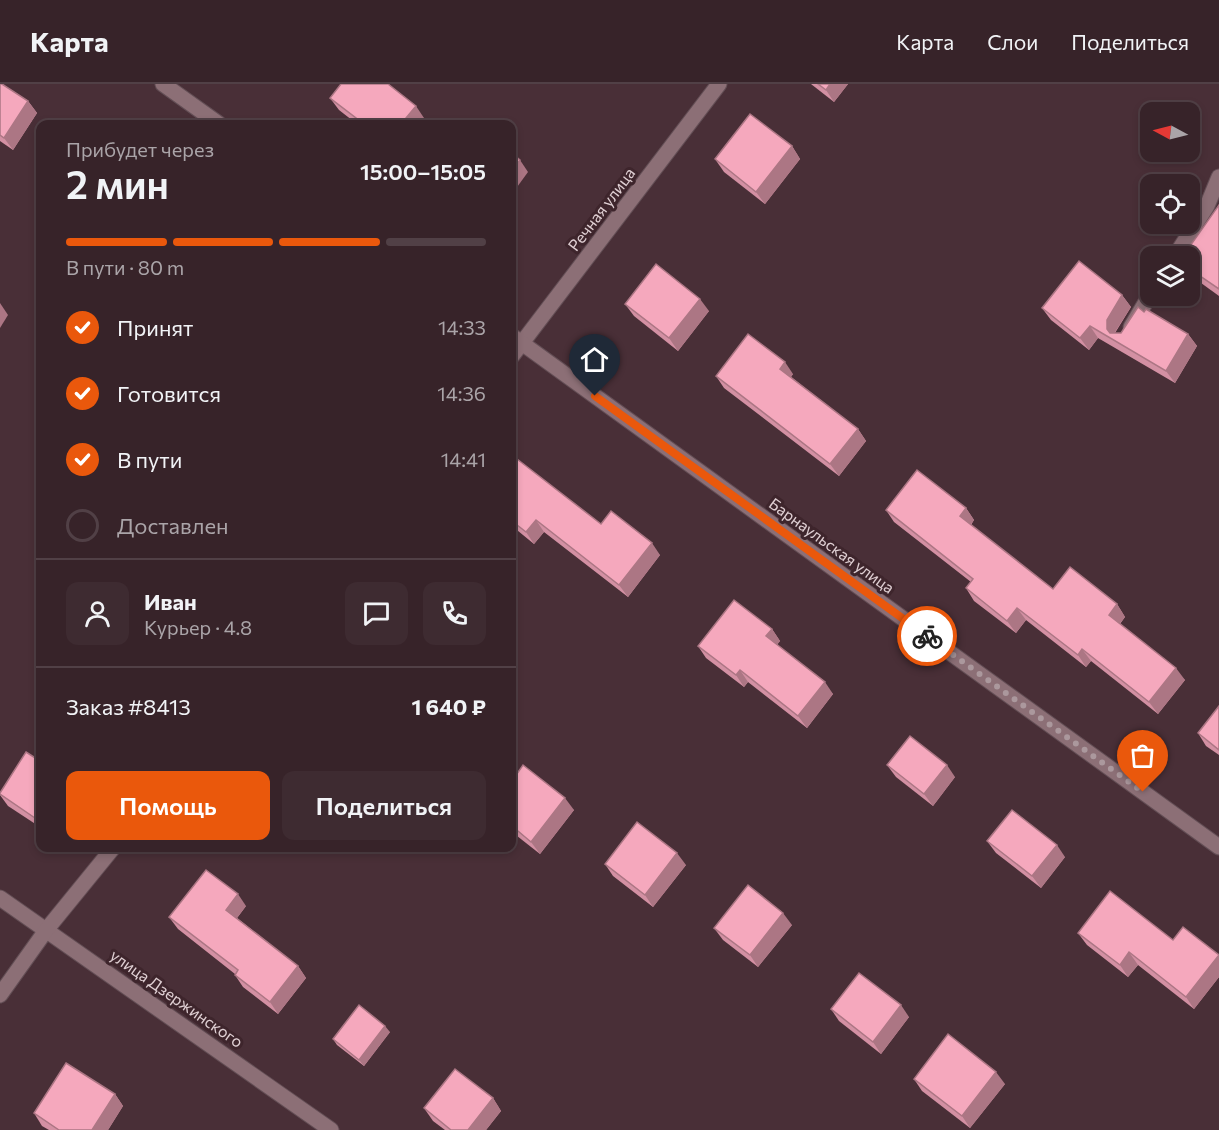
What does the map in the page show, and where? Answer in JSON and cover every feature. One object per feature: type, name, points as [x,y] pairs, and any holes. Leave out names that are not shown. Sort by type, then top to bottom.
[{"type":"street","points":[[163,84],[213,120]]},
{"type":"street","name":"Речная улица","points":[[517,340],[719,84]]},
{"type":"street","points":[[1181,246],[1207,206],[1219,177]]},
{"type":"street","points":[[1124,337],[1143,306]]},
{"type":"street","name":"Барнаульская улица","points":[[517,340],[1219,847]]},
{"type":"street","points":[[0,995],[48,929],[110,852]]},
{"type":"street","name":"улица Дзержинского","points":[[0,898],[48,929],[331,1130]]},
{"type":"building","points":[[0,84],[28,101],[4,138],[0,135]]},
{"type":"building","points":[[341,84],[388,84],[416,106],[404,120],[359,120],[330,98]]},
{"type":"building","points":[[818,84],[830,84],[826,90]]},
{"type":"building","points":[[750,114],[792,146],[756,192],[715,159]]},
{"type":"building","points":[[1219,205],[1219,289],[1200,276],[1200,246],[1190,246]]},
{"type":"building","points":[[1079,261],[1122,295],[1107,320],[1107,329],[1110,333],[1121,333],[1138,307],[1144,312],[1146,309],[1188,334],[1166,371],[1090,326],[1080,338],[1042,308]]},
{"type":"building","points":[[656,264],[700,299],[669,338],[625,304]]},
{"type":"building","points":[[748,334],[785,362],[780,369],[858,429],[830,464],[716,376]]},
{"type":"building","points":[[516,460],[601,524],[611,511],[652,543],[619,585],[536,520],[526,532],[516,524]]},
{"type":"building","points":[[917,470],[966,508],[960,516],[1053,589],[1070,567],[1117,604],[1109,615],[1176,668],[1149,702],[1082,649],[1078,655],[1017,608],[1007,621],[966,588],[973,579],[886,510]]},
{"type":"building","points":[[734,600],[772,629],[766,636],[825,682],[798,716],[740,670],[736,675],[698,646]]},
{"type":"building","points":[[1219,706],[1219,750],[1198,733]]},
{"type":"building","points":[[910,736],[947,765],[924,794],[887,765]]},
{"type":"building","points":[[26,752],[36,758],[35,818],[0,793]]},
{"type":"building","points":[[523,765],[565,798],[531,842],[516,829],[516,775]]},
{"type":"building","points":[[1012,810],[1057,845],[1032,876],[987,841]]},
{"type":"building","points":[[637,822],[677,853],[645,895],[605,864]]},
{"type":"building","points":[[206,870],[238,894],[226,910],[298,966],[270,1002],[235,975],[238,970],[169,917]]},
{"type":"building","points":[[748,885],[783,913],[750,955],[714,928]]},
{"type":"building","points":[[1110,891],[1173,940],[1183,927],[1219,955],[1186,997],[1129,952],[1120,965],[1078,933]]},
{"type":"building","points":[[859,973],[901,1005],[873,1042],[831,1009]]},
{"type":"building","points":[[359,1005],[385,1026],[359,1060],[333,1039]]},
{"type":"building","points":[[948,1034],[996,1072],[962,1116],[914,1079]]},
{"type":"building","points":[[66,1063],[115,1094],[92,1130],[59,1130],[34,1113]]},
{"type":"building","points":[[455,1069],[493,1098],[468,1130],[451,1130],[424,1108]]},
{"type":"way so far","points":[[927,636],[1143,792]]},
{"type":"route","points":[[595,396],[927,636]]}]
